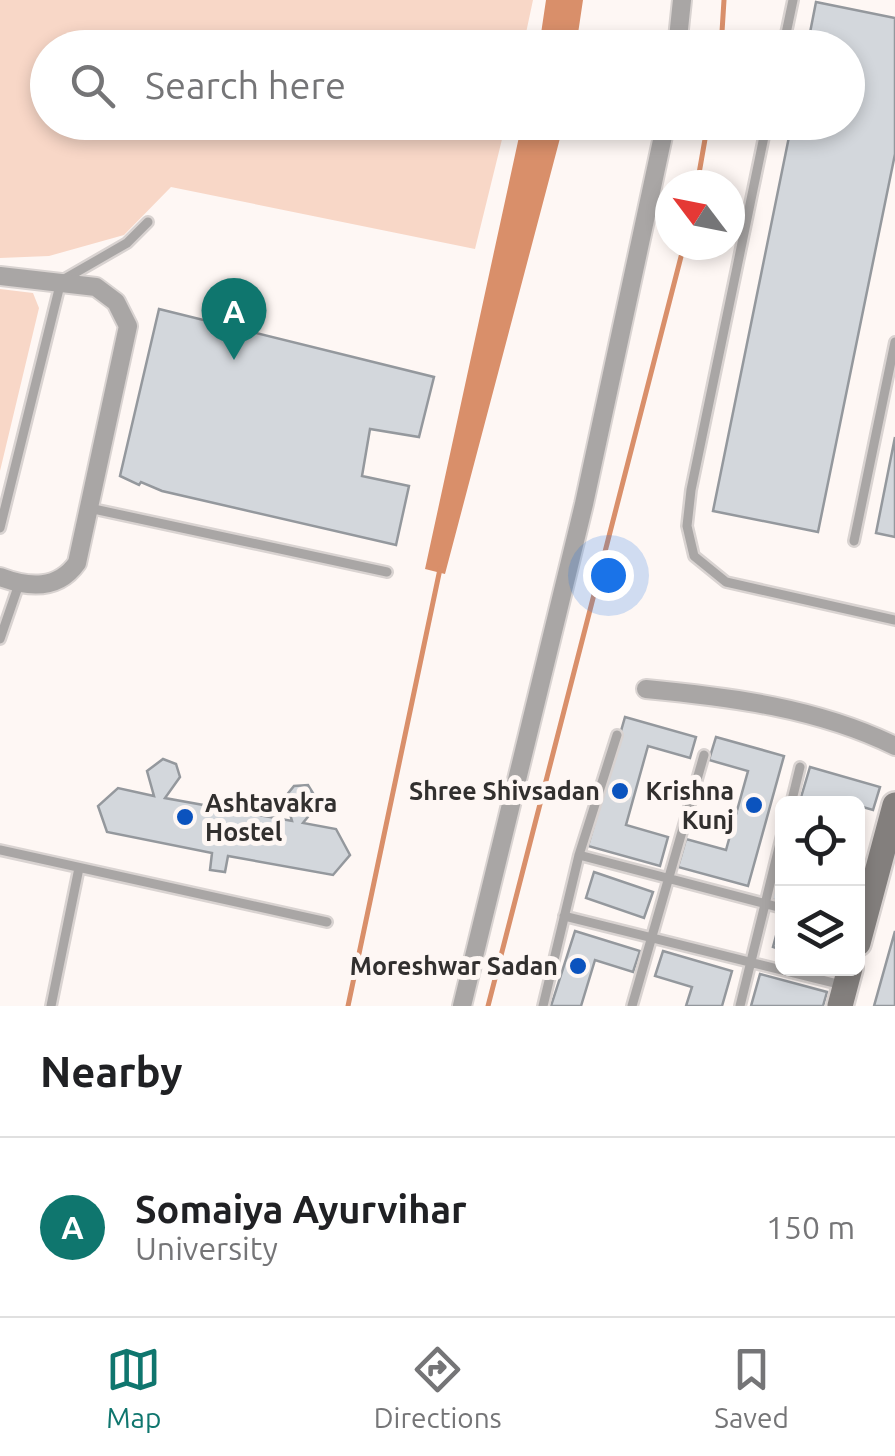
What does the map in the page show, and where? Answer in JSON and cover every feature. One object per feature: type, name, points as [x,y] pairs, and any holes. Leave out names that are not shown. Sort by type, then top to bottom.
[{"type":"street","points":[[678,30],[682,0]]},
{"type":"street","points":[[462,1006],[584,504],[662,140]]},
{"type":"street","points":[[0,276],[96,287],[116,302],[128,326],[77,563],[68,577],[51,584],[19,584],[0,577]]},
{"type":"street","points":[[646,689],[734,698],[837,723],[895,746]]},
{"type":"street","points":[[865,911],[895,806]]},
{"type":"lane","points":[[787,30],[793,0]]},
{"type":"lane","points":[[764,140],[691,490],[687,526],[694,556],[726,582],[895,620]]},
{"type":"lane","points":[[0,528],[61,281],[127,243],[148,222]]},
{"type":"lane","points":[[854,541],[895,342]]},
{"type":"lane","points":[[90,508],[388,572]]},
{"type":"lane","points":[[0,639],[19,584]]},
{"type":"lane","points":[[542,1006],[579,855],[616,735]]},
{"type":"lane","points":[[632,1006],[654,940],[704,754]]},
{"type":"lane","points":[[793,796],[800,767]]},
{"type":"lane","points":[[0,850],[327,922]]},
{"type":"lane","points":[[579,855],[775,906]]},
{"type":"lane","points":[[740,1006],[754,963],[775,863]]},
{"type":"lane","points":[[52,1006],[79,868]]},
{"type":"lane","points":[[564,916],[845,987]]},
{"type":"shaded area","points":[[0,0],[533,0],[527,30],[30,30],[30,140],[502,140],[475,249],[171,187],[124,235],[49,256],[0,258]]},
{"type":"shaded area","points":[[546,0],[583,0],[579,30],[542,30]]},
{"type":"shaded area","points":[[518,140],[560,140],[445,574],[425,569]]},
{"type":"shaded area","points":[[0,289],[33,293],[39,308],[0,471]]},
{"type":"building","points":[[816,2],[895,18],[895,154],[818,532],[713,511],[788,140],[865,140],[865,30],[811,30]]},
{"type":"building","points":[[159,309],[434,377],[419,437],[370,429],[362,476],[409,486],[396,545],[162,491],[120,476]]},
{"type":"building","points":[[895,437],[895,537],[876,533]]},
{"type":"building","name":"Shree Shivsadan","points":[[625,717],[696,737],[690,758],[648,746],[626,825],[668,837],[660,866],[588,846]]},
{"type":"building","name":"Krishna Kunj","points":[[716,737],[784,756],[748,886],[678,867],[686,839],[726,850],[748,771],[709,760]]},
{"type":"building","name":"Ashtavakra Hostel","points":[[163,759],[176,764],[180,777],[165,798],[292,821],[285,797],[294,786],[308,785],[319,803],[303,823],[336,829],[350,855],[333,875],[228,856],[225,872],[210,870],[212,853],[107,832],[98,806],[118,788],[154,796],[147,771]]},
{"type":"building","points":[[810,767],[880,787],[873,810],[865,808],[865,796],[801,796]]},
{"type":"building","points":[[594,872],[653,892],[644,918],[586,898]]},
{"type":"building","name":"Moreshwar Sadan","points":[[575,931],[640,951],[633,972],[595,960],[581,1006],[551,1006]]},
{"type":"building","points":[[895,931],[895,1006],[874,1006]]},
{"type":"building","points":[[663,951],[732,971],[722,1006],[686,1006],[692,987],[655,976]]},
{"type":"building","points":[[760,974],[827,992],[823,1006],[751,1006]]},
{"type":"waterway","points":[[722,30],[724,0]]},
{"type":"waterway","points":[[700,170],[705,140]]},
{"type":"waterway","points":[[488,1006],[680,260]]},
{"type":"waterway","points":[[348,1006],[440,569]]},
{"type":"place","name":"Somaiya Ayurvihar","points":[[234,360]]},
{"type":"place","name":"Shree Shivsadan","points":[[620,791]]},
{"type":"place","name":"Krishna Kunj","points":[[754,805]]},
{"type":"place","name":"Ashtavakra Hostel","points":[[185,817]]},
{"type":"place","name":"Moreshwar Sadan","points":[[578,966]]}]
